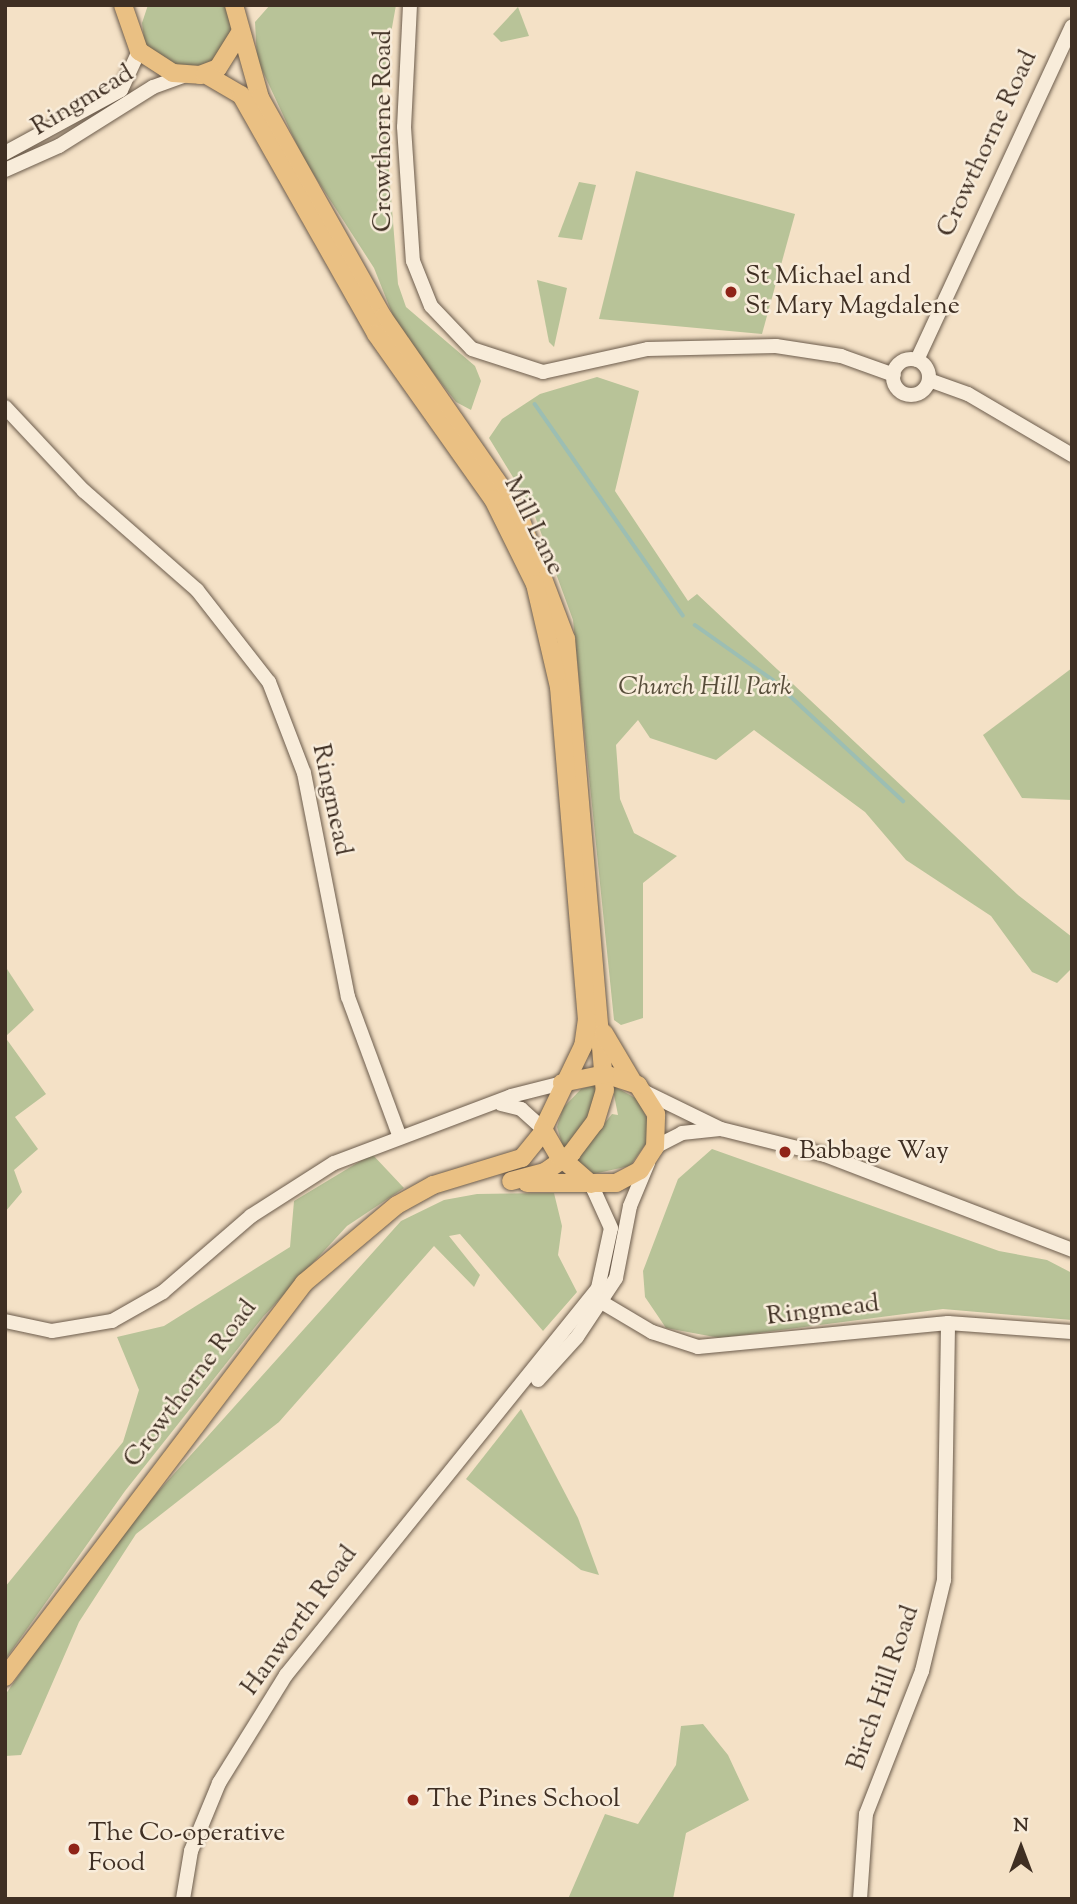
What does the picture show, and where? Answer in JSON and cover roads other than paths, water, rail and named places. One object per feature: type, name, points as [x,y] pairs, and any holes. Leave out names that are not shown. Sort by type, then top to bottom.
[{"type":"main road","points":[[123,5],[139,51],[161,69],[186,75],[205,74]]},
{"type":"main road","points":[[131,29],[139,5]]},
{"type":"main road","name":"Mill Lane","points":[[239,17],[225,61],[205,74],[242,95],[376,334],[493,499],[535,584],[559,687],[586,1006],[583,1046],[562,1083],[543,1131]]},
{"type":"main road","name":"Mill Lane","points":[[239,17],[260,98],[368,292],[505,490],[546,571],[571,664],[604,1033],[605,1074],[595,1122],[564,1161]]},
{"type":"main road","name":"Mill Lane","points":[[604,1033],[657,1118],[652,1155]]},
{"type":"main road","points":[[562,1083],[605,1074],[639,1087]]},
{"type":"main road","points":[[543,1131],[564,1161],[591,1184]]},
{"type":"main road","name":"Crowthorne Road","points":[[5,1677],[286,1303],[373,1221],[433,1185],[522,1158],[543,1131]]},
{"type":"main road","name":"Crowthorne Road","points":[[464,1176],[591,1184],[622,1181],[652,1155]]},
{"type":"main road","name":"Crowthorne Road","points":[[510,1181],[564,1161]]},
{"type":"street","name":"Crowthorne Road","points":[[410,5],[404,127],[413,261],[431,306],[472,349],[543,372],[648,349],[776,346],[828,353],[894,375],[905,394],[919,394],[929,380]]},
{"type":"street","name":"Crowthorne Road","points":[[917,360],[1072,26]]},
{"type":"street","name":"Ringmead","points":[[5,153],[121,90],[139,51]]},
{"type":"street","name":"Ringmead","points":[[5,170],[59,146],[153,87],[186,75]]},
{"type":"street","points":[[894,375],[904,361],[917,360],[929,380],[968,394],[1072,455]]},
{"type":"street","name":"Ringmead","points":[[5,407],[85,491],[197,590],[269,682],[304,773],[348,997],[399,1135]]},
{"type":"street","points":[[5,1321],[52,1331],[112,1321],[163,1292],[296,1185],[399,1135],[562,1083]]},
{"type":"street","points":[[639,1087],[721,1129],[825,1155],[1072,1250]]},
{"type":"street","points":[[501,1104],[521,1109],[543,1131]]},
{"type":"street","points":[[652,1155],[682,1133],[721,1129]]},
{"type":"street","name":"Hanworth Road","points":[[183,1899],[191,1851],[219,1783],[286,1675],[429,1491],[510,1402],[616,1278],[630,1206],[652,1155]]},
{"type":"street","name":"Hanworth Road","points":[[591,1184],[611,1234],[597,1299]]},
{"type":"street","points":[[616,1278],[625,1318]]},
{"type":"street","name":"Ringmead","points":[[597,1299],[625,1318],[669,1339],[711,1347],[947,1323],[1072,1332]]},
{"type":"street","name":"Birch Hill Road","points":[[860,1899],[866,1814],[922,1671],[944,1580],[947,1323]]},
{"type":"waterway","points":[[535,404],[683,615]]},
{"type":"waterway","points":[[695,625],[773,680],[903,801]]},
{"type":"place","name":"St Michael and St Mary Magdalene","points":[[731,292]]},
{"type":"place","name":"Babbage Way","points":[[785,1152]]},
{"type":"place","name":"The Pines School","points":[[413,1800]]},
{"type":"place","name":"The Co-operative Food","points":[[74,1849]]},
{"type":"park label","name":"Church Hill Park","points":[[705,688]]}]
